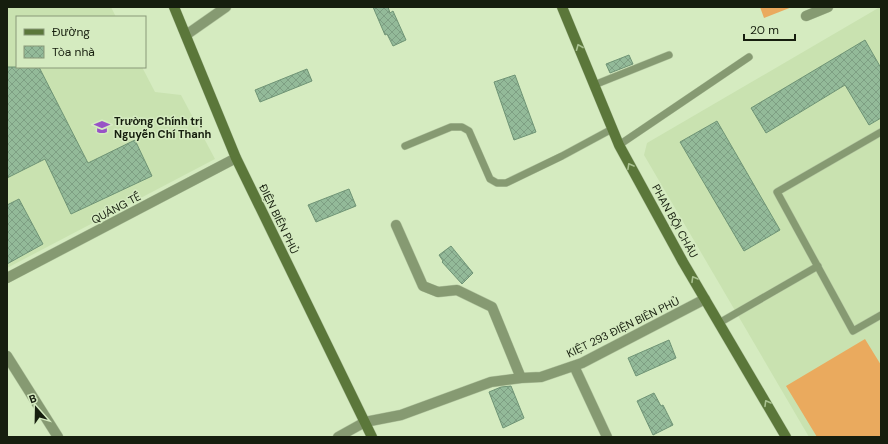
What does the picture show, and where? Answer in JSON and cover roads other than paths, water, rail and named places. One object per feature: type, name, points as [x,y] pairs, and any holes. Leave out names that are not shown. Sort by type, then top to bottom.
[{"type":"street","name":"ĐIỆN BIÊN PHỦ","points":[[174,7],[236,158],[372,437]]},
{"type":"street","points":[[186,35],[226,7]]},
{"type":"street","name":"PHAN BỘI CHÂU","points":[[562,7],[619,145],[705,299],[786,437]]},
{"type":"street","points":[[806,16],[828,7]]},
{"type":"street","name":"QUẢNG TẾ","points":[[7,278],[236,158]]},
{"type":"street","points":[[396,225],[423,286],[438,292],[457,290],[492,307],[521,378]]},
{"type":"street","name":"KIỆT 293 ĐIỆN BIÊN PHỦ","points":[[338,437],[364,422],[401,415],[490,382],[541,377],[582,363],[705,299]]},
{"type":"street","points":[[7,356],[58,437]]},
{"type":"street","points":[[574,366],[607,437]]},
{"type":"lane","points":[[594,85],[669,55]]},
{"type":"lane","points":[[619,145],[749,57]]},
{"type":"lane","points":[[405,146],[451,127],[462,127],[469,131],[490,179],[497,184],[506,183],[562,156],[612,129]]},
{"type":"lane","points":[[881,132],[777,192],[853,331],[881,315]]},
{"type":"lane","points":[[719,323],[818,266]]},
{"type":"place","name":"Trường Chính trị Nguyễn Chí Thanh","points":[[102,127]]}]
